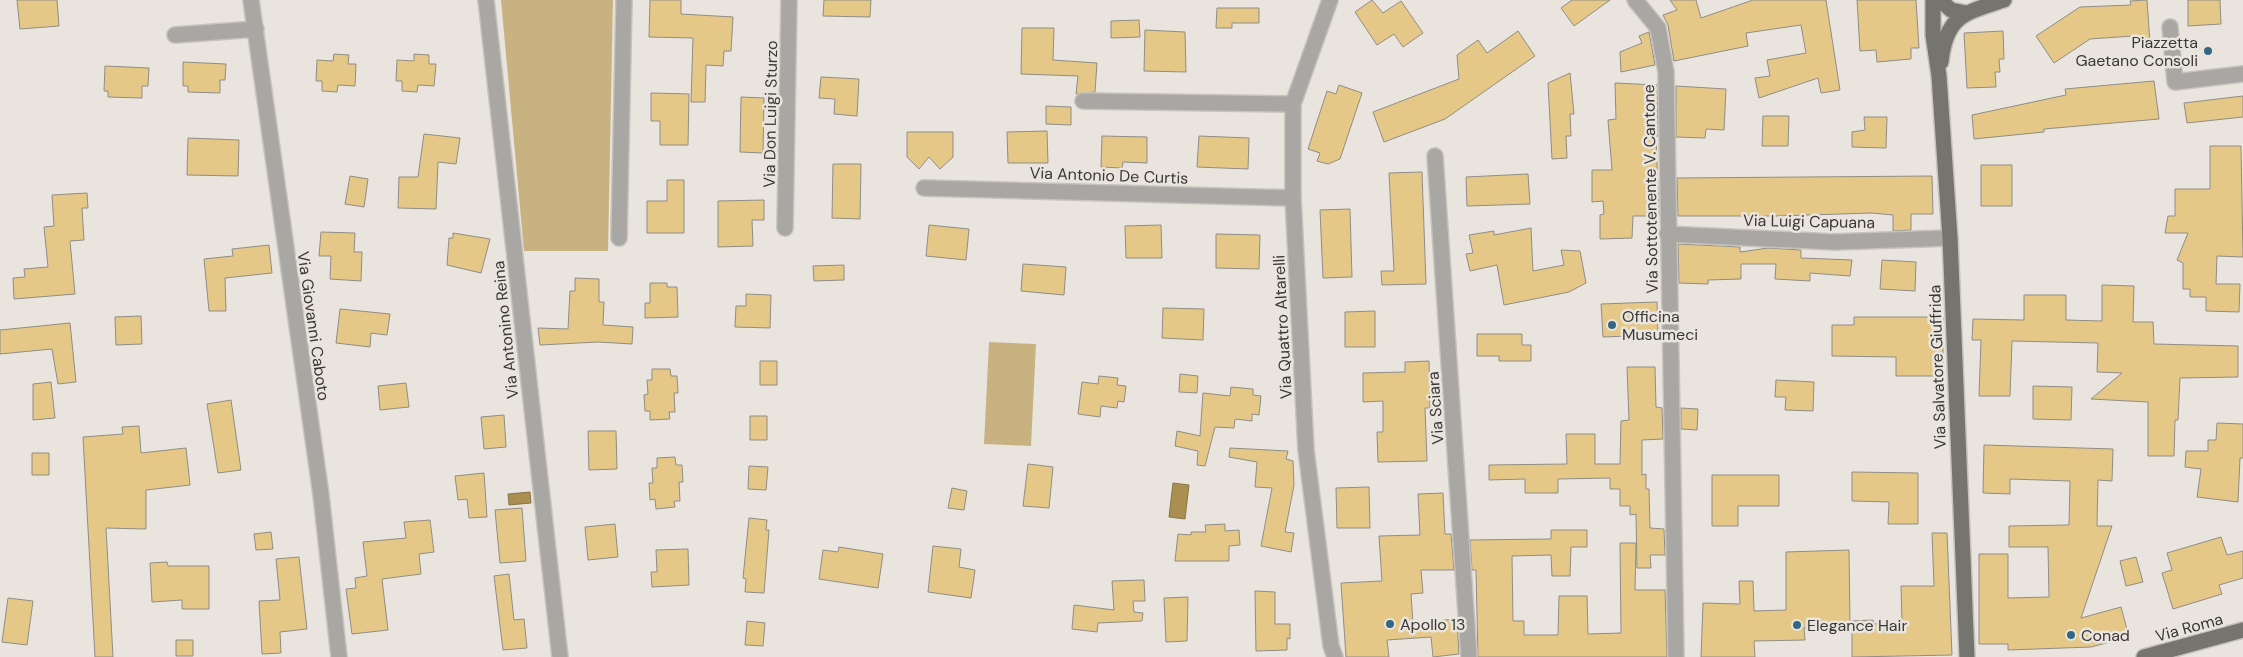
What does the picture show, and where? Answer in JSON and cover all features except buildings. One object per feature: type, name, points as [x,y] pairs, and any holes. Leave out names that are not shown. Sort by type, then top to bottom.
[{"type":"main road","points":[[1933,0],[1933,35],[1939,76]]},
{"type":"main road","points":[[1940,0],[1951,10],[1976,7],[2004,0]]},
{"type":"main road","points":[[1939,76],[1942,50],[1947,34],[1956,20],[1976,7]]},
{"type":"main road","name":"Via Salvatore Giuffrida","points":[[1939,76],[1950,238],[1967,657]]},
{"type":"main road","name":"Via Roma","points":[[2144,657],[2243,630]]},
{"type":"street","name":"Via Giovanni Caboto","points":[[251,0],[321,495],[339,657]]},
{"type":"street","name":"Via Antonino Reina","points":[[486,0],[560,657]]},
{"type":"street","points":[[619,238],[624,0]]},
{"type":"street","name":"Via Don Luigi Sturzo","points":[[785,228],[789,0]]},
{"type":"street","name":"Via Quattro Altarelli","points":[[1330,0],[1294,104],[1293,198],[1306,450],[1335,657]]},
{"type":"street","name":"Via Sottotenente V. Cantone","points":[[1635,0],[1658,28],[1666,72],[1667,234],[1676,657]]},
{"type":"street","points":[[2170,27],[2175,82],[2243,74]]},
{"type":"street","points":[[175,34],[256,29]]},
{"type":"street","points":[[1083,101],[1294,104]]},
{"type":"street","name":"Via Sciara","points":[[1435,156],[1469,657]]},
{"type":"street","name":"Via Antonio De Curtis","points":[[924,188],[1293,198]]},
{"type":"street","name":"Via Luigi Capuana","points":[[1667,234],[1834,242],[1950,238]]},
{"type":"shaded area","points":[[501,0],[613,0],[608,251],[524,251]]},
{"type":"shaded area","points":[[989,342],[1036,344],[1031,446],[984,444]]},
{"type":"shaded area","points":[[1173,483],[1189,485],[1185,519],[1169,517]]},
{"type":"shaded area","points":[[530,492],[531,503],[509,505],[508,494]]},
{"type":"place","name":"Piazzetta Gaetano Consoli","points":[[2208,51]]},
{"type":"place","name":"Officina Musumeci","points":[[1612,325]]},
{"type":"place","name":"Apollo 13","points":[[1390,624]]},
{"type":"place","name":"Elegance Hair","points":[[1797,625]]},
{"type":"place","name":"Conad","points":[[2071,635]]}]
